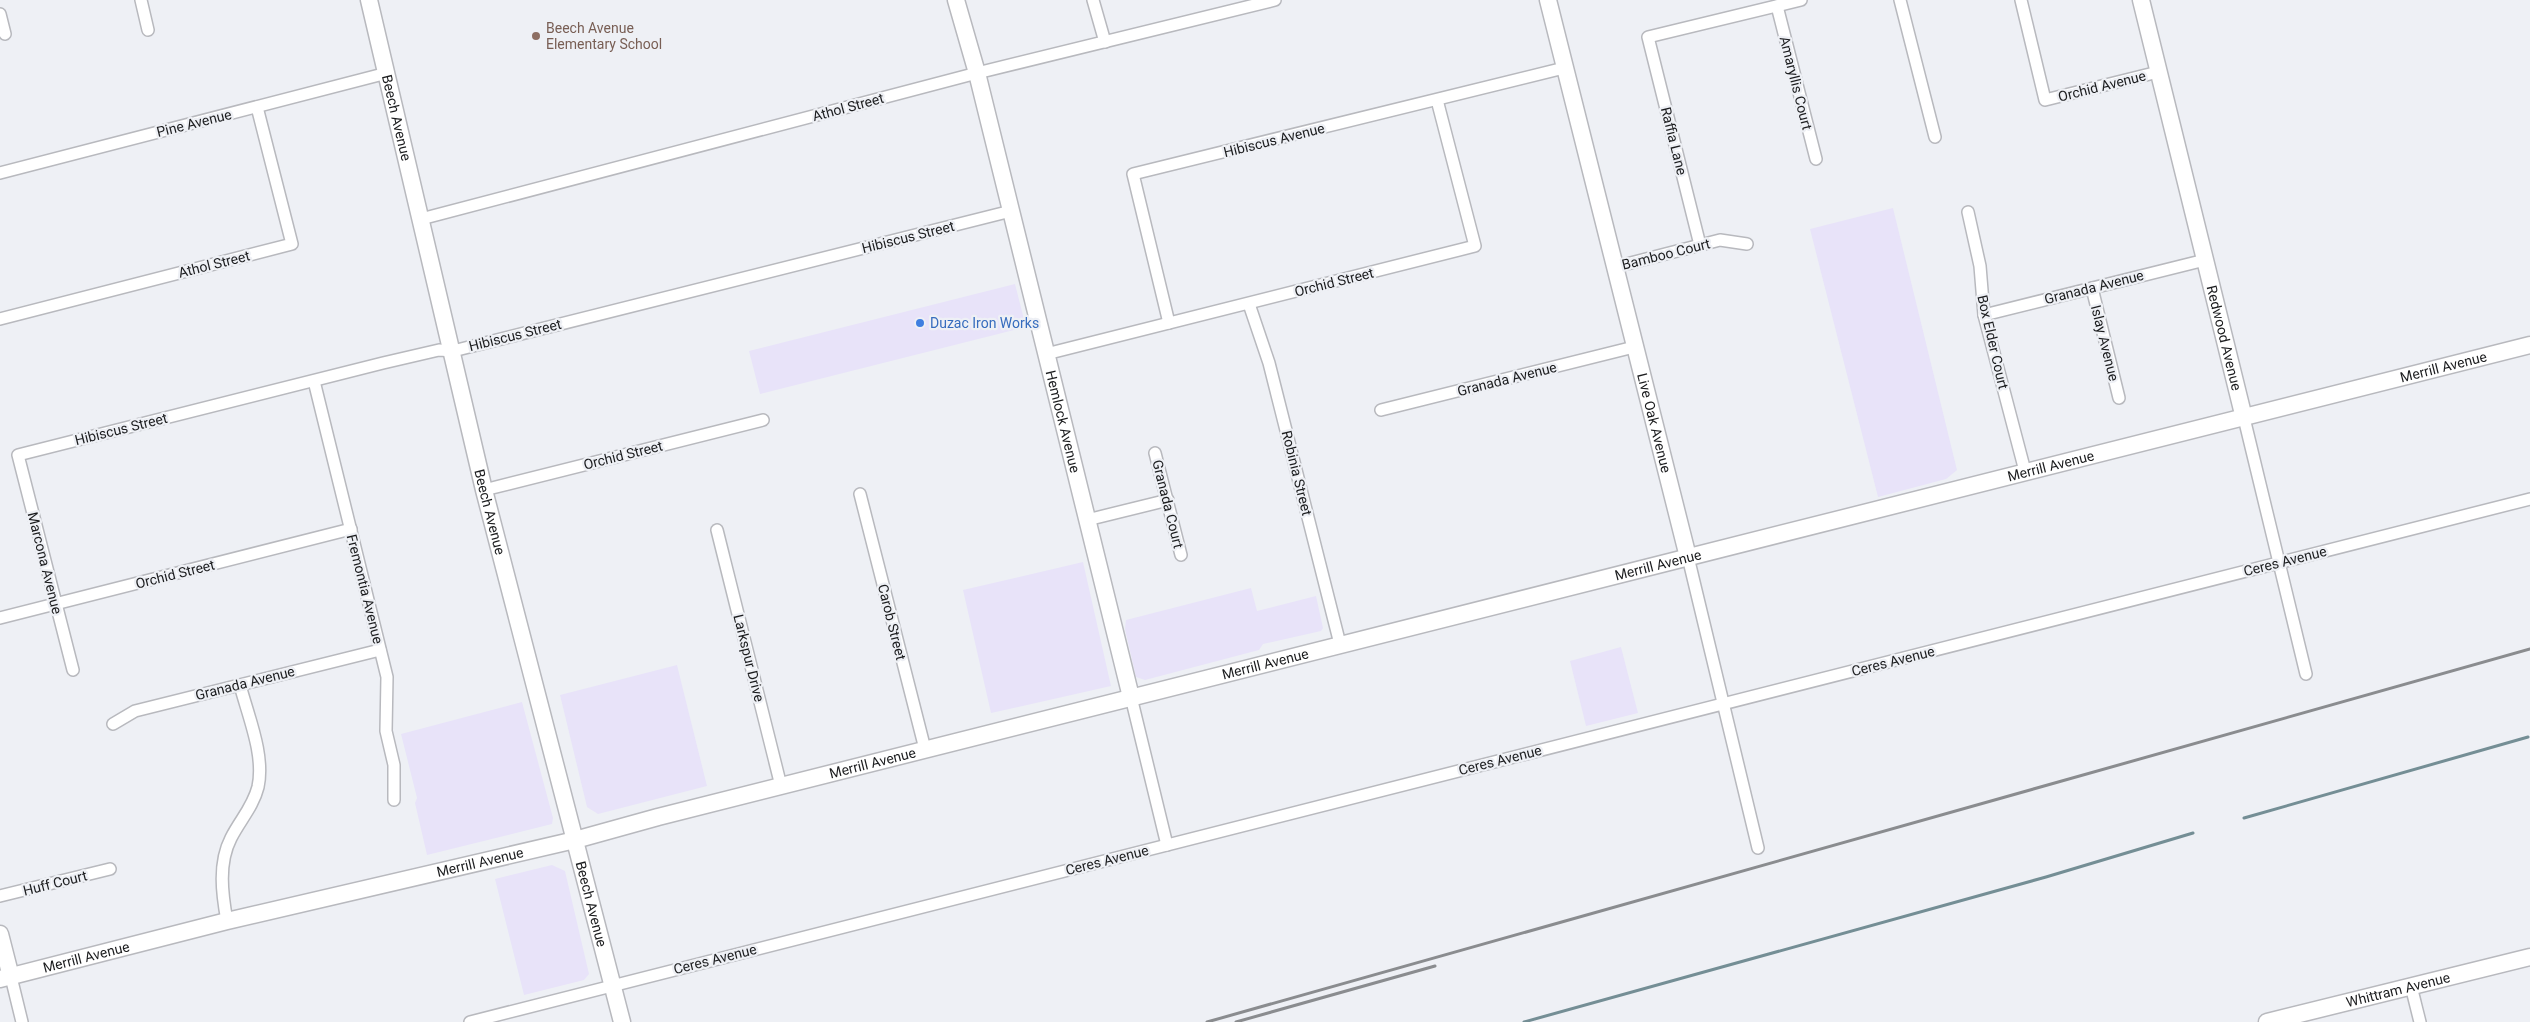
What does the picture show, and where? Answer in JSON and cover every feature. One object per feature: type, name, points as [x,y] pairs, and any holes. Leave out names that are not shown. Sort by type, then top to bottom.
[{"type":"main road","name":"Beech Avenue","points":[[369,0],[388,73],[484,490],[611,986],[622,1022]]},
{"type":"main road","name":"Hemlock Avenue","points":[[956,0],[977,73],[1131,698]]},
{"type":"main road","name":"Live Oak Avenue","points":[[1548,0],[1688,557]]},
{"type":"main road","name":"Redwood Avenue","points":[[2140,0],[2244,418]]},
{"type":"main road","name":"Merrill Avenue","points":[[5,978],[227,921],[575,840],[925,749],[2530,345]]},
{"type":"main road","points":[[0,934],[5,978]]},
{"type":"main road","name":"Whittram Avenue","points":[[2267,1022],[2530,957]]},
{"type":"street","points":[[140,0],[148,30]]},
{"type":"street","points":[[1093,0],[1105,42]]},
{"type":"street","name":"Athol Street","points":[[421,219],[977,73],[1275,0]]},
{"type":"street","points":[[1777,6],[1801,0]]},
{"type":"street","points":[[1900,0],[1935,137]]},
{"type":"street","name":"Orchid Avenue","points":[[2021,0],[2045,100],[2158,72]]},
{"type":"street","name":"Raffia Lane","points":[[1700,245],[1648,37],[1777,6]]},
{"type":"street","name":"Amaryllis Court","points":[[1777,6],[1816,159]]},
{"type":"street","points":[[0,14],[5,34]]},
{"type":"street","name":"Hibiscus Avenue","points":[[1169,323],[1133,174],[1564,68]]},
{"type":"street","name":"Pine Avenue","points":[[0,173],[388,73]]},
{"type":"street","name":"Orchid Street","points":[[1046,354],[1475,246],[1437,100]]},
{"type":"street","name":"Athol Street","points":[[0,319],[292,244],[257,107]]},
{"type":"street","name":"Hibiscus Street","points":[[18,455],[314,380],[439,350],[453,350],[1011,211]]},
{"type":"street","name":"Box Elder Court","points":[[1968,212],[1980,266],[1984,315],[2025,471]]},
{"type":"street","name":"Bamboo Court","points":[[1615,267],[1720,240],[1747,244]]},
{"type":"street","name":"Granada Avenue","points":[[1984,315],[2204,260]]},
{"type":"street","name":"Islay Avenue","points":[[2092,288],[2119,398]]},
{"type":"street","name":"Robinia Street","points":[[1249,304],[1269,364],[1340,644]]},
{"type":"street","name":"Granada Avenue","points":[[1380,410],[1634,347]]},
{"type":"street","name":"Fremontia Avenue","points":[[314,380],[387,677],[386,732],[394,765],[394,800]]},
{"type":"street","name":"Redwood Avenue","points":[[2244,418],[2306,674]]},
{"type":"street","name":"Orchid Street","points":[[484,490],[763,420]]},
{"type":"street","name":"Granada Court","points":[[1155,453],[1181,555]]},
{"type":"street","name":"Marcona Avenue","points":[[18,455],[73,670]]},
{"type":"street","name":"Carob Street","points":[[860,494],[925,749]]},
{"type":"street","name":"Ceres Avenue","points":[[472,1022],[2530,499]]},
{"type":"street","points":[[1087,520],[1168,500]]},
{"type":"street","name":"Orchid Street","points":[[0,618],[351,529]]},
{"type":"street","name":"Larkspur Drive","points":[[717,530],[781,786]]},
{"type":"street","name":"Live Oak Avenue","points":[[1688,557],[1758,848]]},
{"type":"street","name":"Granada Avenue","points":[[113,724],[135,710],[380,650]]},
{"type":"street","points":[[227,921],[222,886],[226,849],[252,805],[258,785],[259,766],[257,749],[240,685]]},
{"type":"street","name":"Hemlock Avenue","points":[[1131,698],[1167,845]]},
{"type":"street","name":"Huff Court","points":[[0,896],[110,869]]},
{"type":"street","points":[[5,978],[22,1022]]},
{"type":"street","points":[[2411,986],[2420,1022]]},
{"type":"shaded area","points":[[1893,208],[1957,470],[1946,479],[1878,497],[1810,229]]},
{"type":"shaded area","points":[[1015,284],[1026,327],[760,394],[749,351]]},
{"type":"shaded area","points":[[1083,562],[1111,686],[991,713],[963,590]]},
{"type":"shaded area","points":[[1251,588],[1257,611],[1316,596],[1323,628],[1321,631],[1263,644],[1259,650],[1145,680],[1136,677],[1125,629],[1126,620]]},
{"type":"shaded area","points":[[1621,647],[1638,713],[1586,726],[1570,661]]},
{"type":"shaded area","points":[[677,665],[707,786],[598,814],[587,807],[560,695]]},
{"type":"shaded area","points":[[522,702],[553,818],[552,824],[427,855],[415,803],[417,798],[401,734]]},
{"type":"shaded area","points":[[552,865],[565,871],[589,974],[584,980],[524,995],[495,879]]},
{"type":"waterway","points":[[2244,818],[2528,737]]},
{"type":"waterway","points":[[1524,1022],[2046,877],[2193,833]]},
{"type":"railway","points":[[1207,1022],[2530,649]]},
{"type":"railway","points":[[1236,1022],[1435,966]]},
{"type":"place","name":"Beech Avenue Elementary School","points":[[536,36]]},
{"type":"place","name":"Duzac Iron Works","points":[[920,323]]}]
